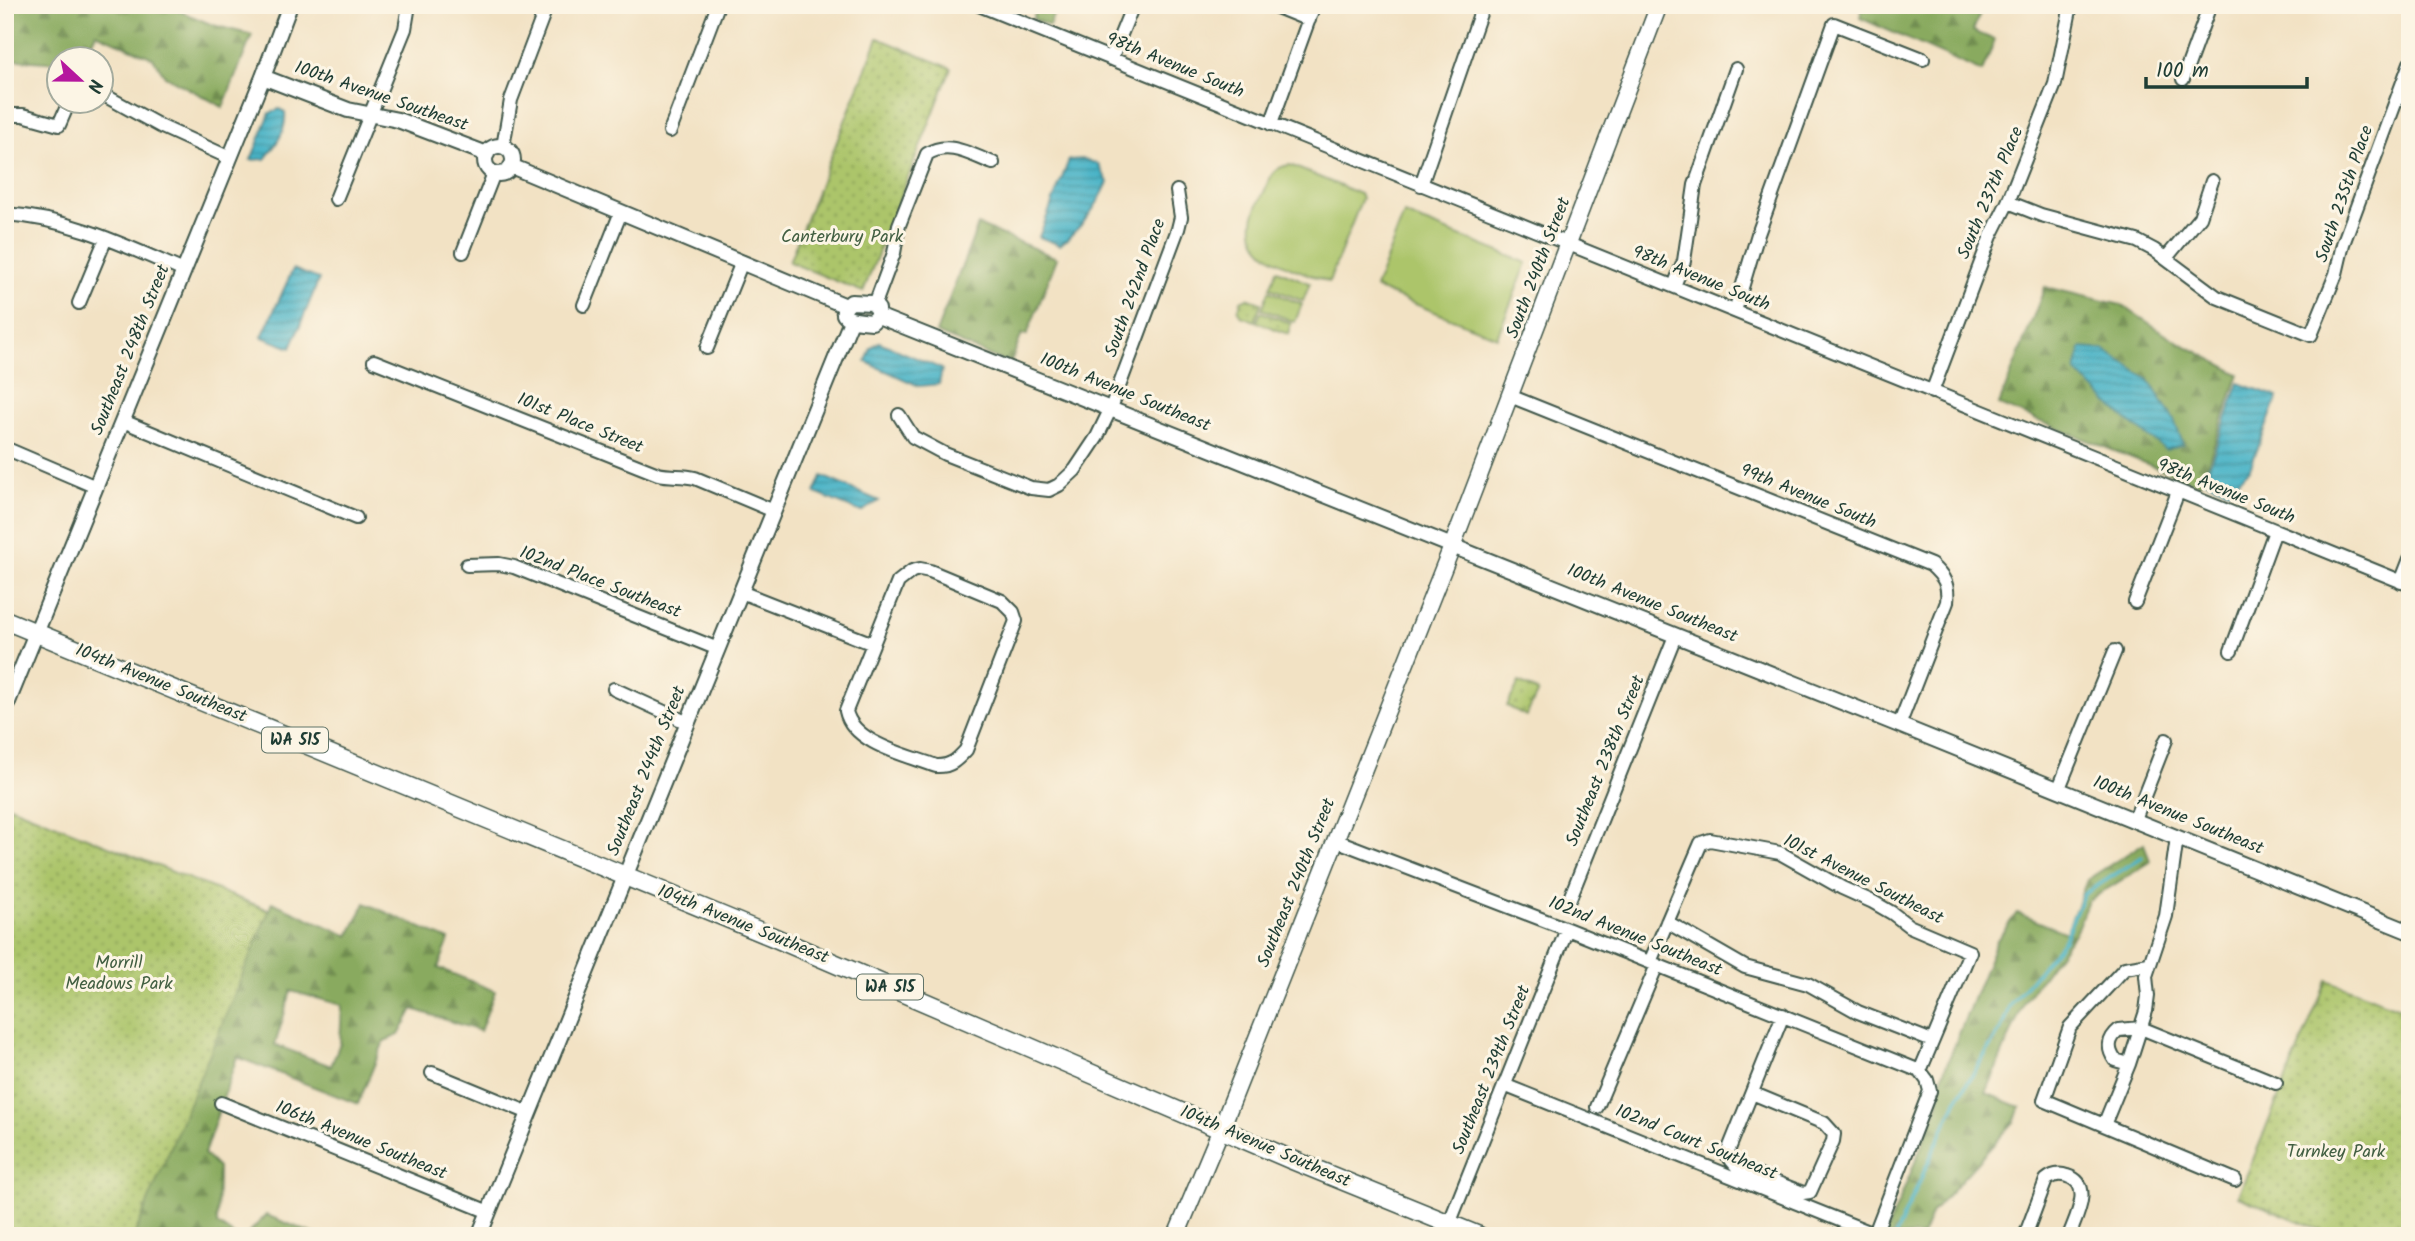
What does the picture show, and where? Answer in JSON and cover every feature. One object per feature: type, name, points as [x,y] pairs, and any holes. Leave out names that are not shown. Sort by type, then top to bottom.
[{"type":"main road","name":"South 240th Street","points":[[1453,544],[1659,5]]},
{"type":"main road","name":"Southeast 240th Street","points":[[1176,1236],[1453,544]]},
{"type":"main road","name":"104th Avenue Southeast","points":[[5,620],[781,940],[1221,1129],[1479,1236]]},
{"type":"street","name":"Southeast 248th Street","points":[[5,709],[290,5]]},
{"type":"street","points":[[336,199],[405,29],[409,5]]},
{"type":"street","points":[[503,147],[511,100],[547,5]]},
{"type":"street","points":[[670,131],[718,5]]},
{"type":"street","name":"98th Avenue South","points":[[979,5],[2405,583]]},
{"type":"street","points":[[1111,59],[1133,5]]},
{"type":"street","points":[[1272,5],[1309,20]]},
{"type":"street","points":[[1271,124],[1314,5]]},
{"type":"street","points":[[1421,185],[1483,5]]},
{"type":"street","name":"South 237th Place","points":[[1933,392],[1990,236],[2008,202],[2055,84],[2071,5]]},
{"type":"street","points":[[2183,79],[2210,5]]},
{"type":"street","points":[[1735,311],[1758,234],[1834,24],[1923,59]]},
{"type":"street","name":"South 235th Place","points":[[2166,258],[2217,297],[2311,335],[2336,274],[2343,244],[2410,63]]},
{"type":"street","points":[[1674,286],[1684,261],[1695,185],[1736,69]]},
{"type":"street","name":"100th Avenue Southeast","points":[[263,77],[348,110],[398,120],[487,154]]},
{"type":"street","points":[[116,102],[162,127],[230,158]]},
{"type":"street","points":[[5,115],[23,116],[59,125],[63,116]]},
{"type":"street","points":[[494,173],[486,163],[487,154],[492,149],[503,147]]},
{"type":"street","points":[[494,173],[506,172],[511,166],[510,153],[503,147]]},
{"type":"street","points":[[876,310],[851,302],[846,306],[845,315],[851,321],[872,322],[876,310],[894,253],[900,225],[927,154],[941,148],[954,148],[993,163]]},
{"type":"street","points":[[511,166],[846,306]]},
{"type":"street","points":[[463,252],[494,173]]},
{"type":"street","points":[[2008,202],[2041,215],[2137,241],[2166,258],[2200,217],[2212,181]]},
{"type":"street","name":"South 242nd Place","points":[[899,415],[909,433],[923,444],[1031,488],[1044,490],[1063,482],[1097,438],[1111,408],[1178,229],[1181,217],[1177,191]]},
{"type":"street","points":[[584,305],[621,212]]},
{"type":"street","points":[[5,214],[33,215],[54,220],[106,238],[184,271]]},
{"type":"street","points":[[79,303],[106,238]]},
{"type":"street","points":[[707,348],[742,262]]},
{"type":"street","name":"100th Avenue Southeast","points":[[876,310],[1111,408],[1675,636],[1899,723],[2410,932]]},
{"type":"street","name":"Southeast 244th Street","points":[[479,1236],[851,321]]},
{"type":"street","name":"101st Place Street","points":[[374,361],[658,474],[695,478],[774,511]]},
{"type":"street","name":"99th Avenue South","points":[[1510,396],[1931,565],[1947,580],[1947,603],[1899,723]]},
{"type":"street","points":[[122,421],[356,518]]},
{"type":"street","points":[[5,448],[96,487]]},
{"type":"street","points":[[2135,603],[2178,492]]},
{"type":"street","points":[[2231,651],[2275,531]]},
{"type":"street","points":[[2405,583],[2410,559]]},
{"type":"street","name":"102nd Place Southeast","points":[[467,565],[514,567],[718,649]]},
{"type":"street","points":[[912,571],[930,571],[1002,601],[1013,612],[1016,621],[966,750],[952,764],[936,766],[867,739],[852,727],[848,720],[847,705],[873,644],[898,582],[912,571]]},
{"type":"street","points":[[741,592],[873,644]]},
{"type":"street","name":"Southeast 238th Street","points":[[1570,898],[1675,636]]},
{"type":"street","points":[[2059,788],[2115,651]]},
{"type":"street","points":[[614,689],[688,723]]},
{"type":"street","points":[[2136,819],[2166,740]]},
{"type":"street","points":[[2104,1125],[2141,1028],[2148,996],[2146,976],[2166,916],[2177,837]]},
{"type":"street","name":"102nd Avenue Southeast","points":[[1335,840],[1654,963],[1920,1071]]},
{"type":"street","name":"101st Avenue Southeast","points":[[1597,1107],[1654,963],[1667,922],[1701,843],[1710,840],[1780,853],[1873,902],[1909,926],[1970,952],[1932,1041]]},
{"type":"street","points":[[1563,928],[1565,912]]},
{"type":"street","points":[[1667,922],[1745,968],[1808,984],[1858,1013],[1932,1041],[1920,1071],[1927,1080],[1930,1091],[1874,1235]]},
{"type":"street","name":"Southeast 239th Street","points":[[1449,1224],[1563,928]]},
{"type":"street","points":[[2149,964],[2125,968],[2070,1027],[2044,1100],[2235,1180]]},
{"type":"street","points":[[1752,1093],[1783,1015]]},
{"type":"street","points":[[2129,1064],[2115,1060],[2109,1048],[2110,1041],[2119,1030],[2141,1028],[2276,1083]]},
{"type":"street","points":[[2135,1045],[2158,1035]]},
{"type":"street","points":[[432,1073],[529,1113]]},
{"type":"street","name":"102nd Court Southeast","points":[[1504,1085],[1874,1235]]},
{"type":"street","name":"102nd Court Southeast","points":[[1752,1093],[1830,1127],[1834,1134],[1833,1141],[1810,1192],[1803,1193],[1737,1167],[1727,1155],[1752,1093]]},
{"type":"street","name":"106th Avenue Southeast","points":[[221,1104],[489,1212]]},
{"type":"street","points":[[2025,1236],[2046,1180],[2057,1175],[2073,1178],[2082,1193],[2080,1206],[2068,1236]]},
{"type":"green space","points":[[5,5],[165,5],[213,25],[252,35],[223,107],[165,76],[153,58],[96,33],[90,46],[46,46],[46,62],[5,59]]},
{"type":"green space","points":[[1038,5],[1057,5],[1049,26],[1033,19]]},
{"type":"green space","points":[[1858,5],[1983,5],[1973,31],[1995,40],[1982,72],[1860,18],[1862,8]]},
{"type":"green space","name":"Canterbury Park","points":[[878,38],[951,68],[863,292],[789,262]]},
{"type":"green space","points":[[1290,165],[1360,194],[1362,198],[1329,282],[1279,262],[1267,254],[1254,234],[1255,213],[1269,180],[1276,170]]},
{"type":"green space","points":[[1404,214],[1527,263],[1497,337],[1375,288]]},
{"type":"green space","points":[[978,225],[1057,258],[1027,335],[1022,334],[1010,364],[936,333]]},
{"type":"green space","points":[[1277,270],[1310,283],[1303,301],[1270,288]]},
{"type":"green space","points":[[2045,287],[2121,305],[2177,341],[2239,374],[2200,485],[1999,405]]},
{"type":"green space","points":[[1269,291],[1302,304],[1295,322],[1262,309]]},
{"type":"green space","points":[[1247,298],[1261,303],[1255,321],[1241,316],[1238,311],[1241,301]]},
{"type":"green space","points":[[1261,312],[1291,323],[1288,334],[1257,322]]},
{"type":"green space","points":[[1519,682],[1538,692],[1526,716],[1507,706]]},
{"type":"green space","name":"Morrill Meadows Park","points":[[5,804],[269,911],[134,1236],[5,1236]]},
{"type":"green space","points":[[2144,843],[2150,862],[2088,901],[2076,931],[2024,1002],[1986,1093],[2020,1107],[2014,1122],[1932,1212],[1922,1236],[1885,1236],[1939,1103],[1942,1076],[1997,940],[2017,913],[2066,933],[2087,880]]},
{"type":"green space","points":[[211,888],[269,910],[272,902],[349,936],[365,903],[449,940],[438,968],[495,991],[480,1031],[413,1009],[399,1035],[384,1041],[358,1104],[237,1057],[204,1154],[218,1168],[217,1224],[235,1236],[28,1236]],"holes":[[[291,991],[342,1005],[340,1043],[331,1066],[275,1045]]]},
{"type":"green space","name":"Turnkey Park","points":[[2327,980],[2402,1009],[2410,991],[2410,1236],[2335,1236],[2238,1196]]},
{"type":"green space","points":[[266,1215],[319,1236],[246,1236]]},
{"type":"water","points":[[279,109],[285,112],[280,137],[265,159],[251,160],[270,113]]},
{"type":"water","points":[[1084,159],[1098,164],[1108,182],[1099,200],[1082,224],[1060,245],[1039,237],[1069,160]]},
{"type":"water","points":[[293,269],[319,279],[291,348],[262,337]]},
{"type":"water","points":[[879,342],[942,369],[939,384],[919,386],[866,362],[871,348]]},
{"type":"water","points":[[2081,348],[2104,350],[2148,379],[2174,420],[2183,444],[2166,450],[2123,417],[2076,372]]},
{"type":"water","points":[[2239,383],[2278,397],[2250,468],[2229,491],[2204,480]]},
{"type":"water","points":[[822,476],[879,501],[861,512],[815,493]]},
{"type":"waterway","points":[[1895,1236],[1956,1101],[2001,1029],[2010,1005],[2064,940],[2083,895],[2142,857]]}]
